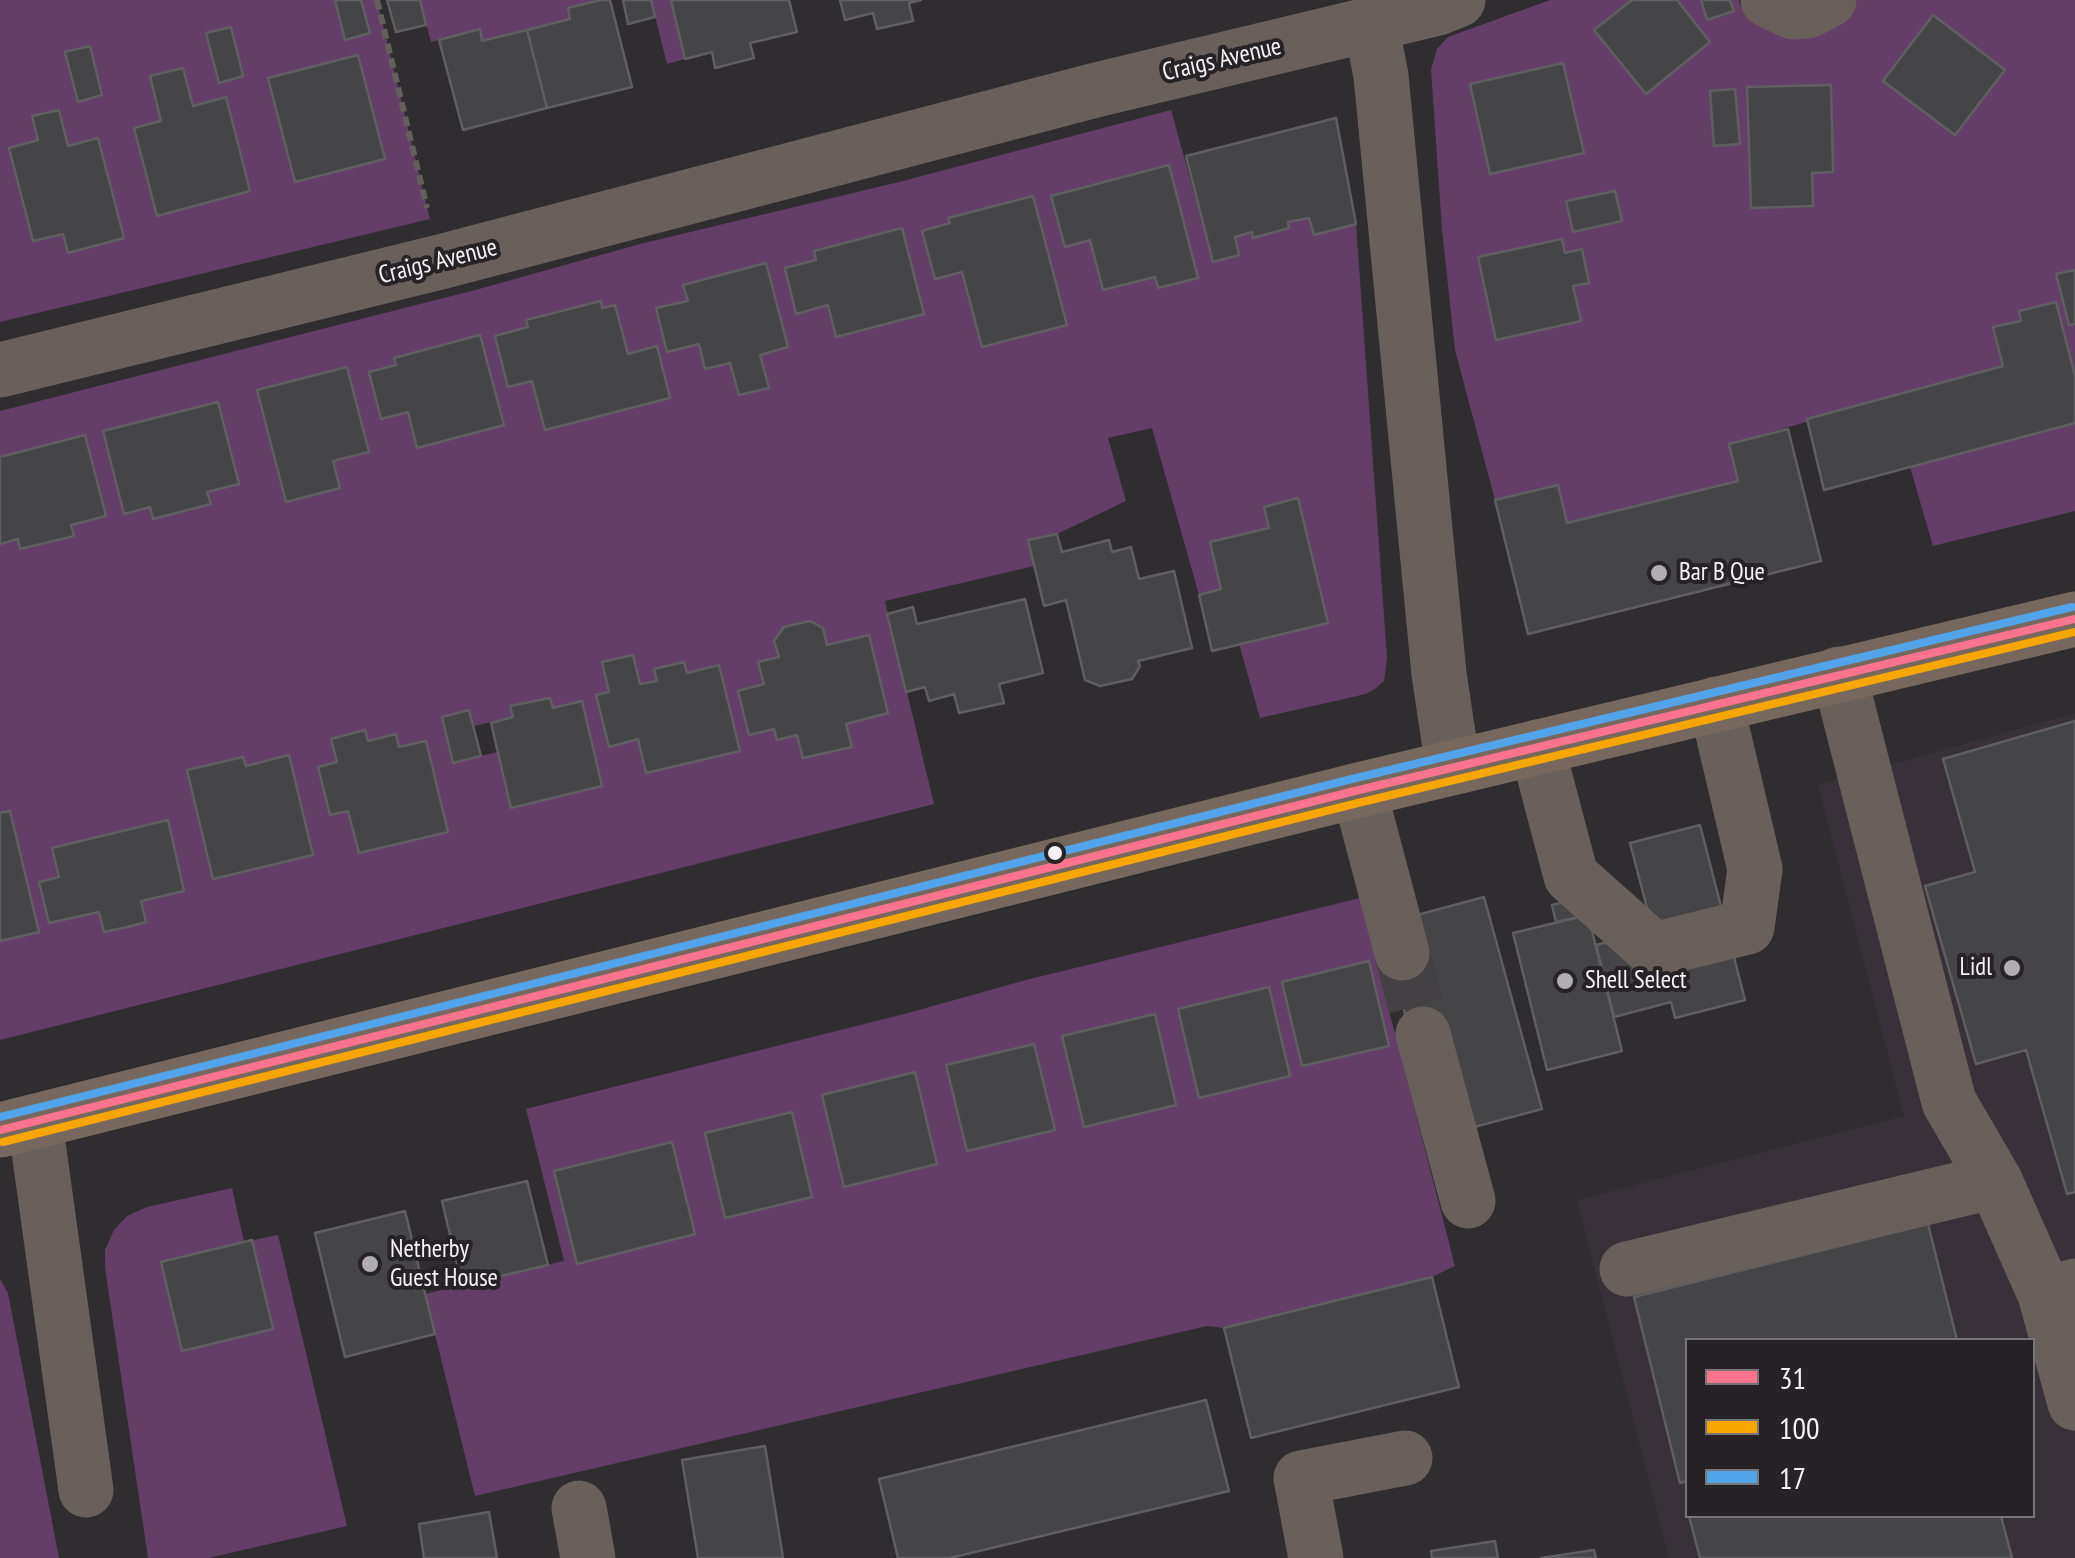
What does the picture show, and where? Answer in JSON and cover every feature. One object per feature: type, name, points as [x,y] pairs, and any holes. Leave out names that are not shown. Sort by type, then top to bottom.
[{"type":"main road","points":[[18,1126],[1453,766],[2075,619]]},
{"type":"street","name":"Craigs Avenue","points":[[0,370],[440,262],[1096,90],[1458,0]]},
{"type":"street","points":[[1768,0],[1793,12],[1808,11],[1829,0]]},
{"type":"street","points":[[1371,24],[1381,76],[1439,674],[1453,766]]},
{"type":"street","points":[[1839,674],[1949,1102],[2060,1290],[2075,1402]]},
{"type":"street","points":[[1538,746],[1571,876],[1654,950],[1748,927],[1755,869],[1716,704]]},
{"type":"street","points":[[1359,790],[1402,953]]},
{"type":"street","points":[[1423,1034],[1468,1201]]},
{"type":"street","points":[[18,1126],[86,1490]]},
{"type":"street","points":[[1628,1269],[1995,1181]]},
{"type":"street","points":[[1316,1558],[1300,1478],[1405,1458]]},
{"type":"path","points":[[377,0],[440,262]]},
{"type":"shaded area","points":[[0,0],[377,0],[430,219],[0,322]]},
{"type":"shaded area","points":[[420,0],[601,0],[570,19],[527,30],[482,41],[479,30],[431,42]]},
{"type":"shaded area","points":[[651,0],[671,0],[685,59],[667,64]]},
{"type":"shaded area","points":[[1550,0],[1739,0],[1740,6],[1750,10],[1849,0],[2075,0],[2075,376],[2055,302],[2019,311],[2021,321],[1994,327],[2003,366],[1729,444],[1738,481],[1567,523],[1557,485],[1495,500],[1455,350],[1431,69],[1437,49],[1448,37]]},
{"type":"shaded area","points":[[1171,110],[1213,261],[1239,255],[1235,237],[1252,232],[1254,237],[1289,228],[1288,222],[1309,218],[1314,235],[1356,224],[1387,658],[1384,681],[1366,694],[1260,718],[1239,644],[1294,631],[1264,507],[1269,528],[1210,542],[1221,589],[1199,595],[1152,428],[1108,438],[1126,501],[1057,534],[1029,540],[1034,566],[885,601],[934,804],[0,1040],[0,411],[640,244],[899,182]],"holes":[[[810,622],[823,628],[827,645],[869,635],[888,713],[846,724],[851,746],[797,735],[777,740],[774,729],[749,735],[738,692],[764,684],[759,662],[779,657],[774,641]],[[633,655],[640,684],[656,681],[654,669],[683,662],[687,673],[719,666],[740,751],[646,773],[638,739],[609,692],[602,662]],[[549,698],[553,708],[582,701],[602,785],[512,807],[498,752],[452,762],[442,717],[469,710],[474,726],[513,717],[511,706]]]},
{"type":"shaded area","points":[[2075,423],[2075,511],[1933,546],[1910,467]]},
{"type":"shaded area","points":[[2075,713],[2075,1558],[1669,1558],[1577,1200],[1904,1116],[1818,785]]},
{"type":"shaded area","points":[[1360,898],[1455,1266],[1432,1277],[1224,1328],[1207,1326],[475,1496],[425,1294],[564,1261],[526,1109]]},
{"type":"shaded area","points":[[232,1188],[244,1242],[278,1235],[347,1526],[208,1558],[148,1558],[105,1250],[114,1230],[127,1216],[147,1207]]},
{"type":"shaded area","points":[[0,1279],[8,1293],[59,1558],[0,1558]]},
{"type":"building","points":[[335,0],[361,0],[370,33],[345,40]]},
{"type":"building","points":[[387,0],[420,0],[426,25],[396,32]]},
{"type":"building","points":[[610,0],[632,87],[547,108],[527,30],[570,19],[568,8]]},
{"type":"building","points":[[623,0],[651,0],[655,17],[628,24]]},
{"type":"building","points":[[671,0],[789,0],[797,32],[750,43],[754,58],[715,68],[712,52],[685,59]]},
{"type":"building","points":[[840,0],[921,0],[909,3],[913,21],[877,29],[873,13],[845,20]]},
{"type":"building","points":[[1632,0],[1677,0],[1710,42],[1646,94],[1594,30]]},
{"type":"building","points":[[1701,0],[1730,0],[1734,11],[1707,20]]},
{"type":"building","points":[[1933,15],[2005,70],[1955,135],[1883,81]]},
{"type":"building","points":[[231,27],[243,76],[219,83],[206,33]]},
{"type":"building","points":[[480,29],[482,41],[527,30],[547,108],[463,130],[439,40]]},
{"type":"building","points":[[90,46],[102,95],[78,102],[65,52]]},
{"type":"building","points":[[358,55],[385,159],[295,182],[268,78]]},
{"type":"building","points":[[1563,63],[1584,153],[1490,174],[1470,84]]},
{"type":"building","points":[[183,68],[193,106],[226,97],[250,191],[157,216],[134,128],[161,121],[150,76]]},
{"type":"building","points":[[1831,85],[1833,172],[1812,173],[1813,206],[1751,208],[1747,87]]},
{"type":"building","points":[[1735,89],[1740,144],[1714,146],[1710,91]]},
{"type":"building","points":[[59,110],[68,146],[98,138],[124,238],[68,253],[63,234],[33,241],[9,148],[38,140],[32,116]]},
{"type":"building","points":[[1336,118],[1356,224],[1314,235],[1309,218],[1288,222],[1289,228],[1253,238],[1252,232],[1235,237],[1239,255],[1213,262],[1186,156]]},
{"type":"building","points":[[1169,165],[1198,278],[1158,288],[1155,277],[1103,290],[1090,240],[1065,247],[1051,196]]},
{"type":"building","points":[[1615,191],[1622,221],[1573,232],[1566,201]]},
{"type":"building","points":[[1033,196],[1067,325],[982,347],[962,272],[935,279],[922,231],[950,223],[948,218]]},
{"type":"building","points":[[902,228],[924,314],[836,337],[828,305],[796,314],[785,268],[816,260],[814,251]]},
{"type":"building","points":[[1562,239],[1565,253],[1582,249],[1589,283],[1573,286],[1581,321],[1496,340],[1478,257]]},
{"type":"building","points":[[766,263],[788,347],[760,355],[769,388],[739,395],[730,363],[705,369],[699,344],[667,352],[656,308],[688,301],[683,285]]},
{"type":"building","points":[[2075,270],[2075,324],[2069,325],[2056,274]]},
{"type":"building","points":[[601,301],[602,308],[615,305],[628,354],[657,346],[670,398],[545,430],[532,381],[508,387],[495,336],[528,327],[526,320]]},
{"type":"building","points":[[2056,302],[2075,376],[2075,423],[1824,490],[1807,419],[2003,366],[1993,327],[2021,321],[2019,311]]},
{"type":"building","points":[[480,335],[504,425],[417,448],[408,412],[381,419],[369,372],[396,365],[394,358]]},
{"type":"building","points":[[347,367],[369,452],[333,461],[340,488],[286,502],[257,390]]},
{"type":"building","points":[[218,402],[239,484],[207,492],[211,504],[153,519],[150,507],[124,514],[103,431]]},
{"type":"building","points":[[1788,429],[1821,561],[1528,634],[1495,500],[1558,485],[1567,523],[1738,481],[1729,444]]},
{"type":"building","points":[[85,435],[106,516],[71,525],[74,536],[20,549],[18,539],[0,544],[0,457]]},
{"type":"building","points":[[1298,498],[1328,623],[1212,651],[1199,595],[1221,589],[1210,542],[1269,528],[1264,507]]},
{"type":"building","points":[[1057,534],[1062,552],[1109,540],[1112,552],[1131,547],[1139,579],[1174,571],[1192,648],[1138,661],[1140,666],[1132,679],[1100,686],[1085,680],[1066,600],[1044,606],[1028,540]]},
{"type":"building","points":[[1025,599],[1043,673],[999,684],[1004,703],[959,713],[954,694],[929,701],[925,687],[906,692],[887,614],[913,607],[917,624]]},
{"type":"building","points":[[810,621],[823,628],[827,645],[869,635],[888,713],[846,724],[852,747],[803,758],[797,735],[777,740],[774,729],[749,735],[738,691],[764,684],[758,662],[779,657],[774,641],[784,627]]},
{"type":"building","points":[[633,655],[640,684],[657,681],[654,669],[684,662],[687,673],[719,665],[740,751],[646,773],[638,739],[609,747],[596,695],[609,692],[602,662]]},
{"type":"building","points":[[550,698],[553,708],[582,701],[602,786],[511,808],[491,723],[513,717],[510,706]]},
{"type":"building","points":[[469,710],[481,756],[453,763],[442,717]]},
{"type":"building","name":"Lidl","points":[[2075,721],[2075,1192],[2067,1194],[2026,1050],[1976,1064],[1925,886],[1975,872],[1943,759]]},
{"type":"building","points":[[365,730],[368,741],[396,734],[399,747],[426,741],[448,832],[359,853],[348,811],[330,815],[318,767],[337,762],[331,739]]},
{"type":"building","points":[[289,755],[313,855],[213,879],[187,770],[243,757],[246,766]]},
{"type":"building","points":[[10,811],[39,932],[0,941],[0,813]]},
{"type":"building","points":[[168,820],[184,891],[141,901],[146,922],[127,927],[104,932],[99,912],[49,923],[39,882],[59,877],[52,848]]},
{"type":"building","points":[[1700,825],[1745,1000],[1675,1018],[1671,1002],[1614,1017],[1596,945],[1653,931],[1630,843]]},
{"type":"building","points":[[1484,897],[1542,1109],[1463,1130],[1411,1037],[1390,956],[1406,918]]},
{"type":"building","points":[[1584,897],[1588,915],[1556,922],[1552,905]]},
{"type":"building","name":"Shell Select","points":[[1588,915],[1622,1051],[1547,1070],[1513,933]]},
{"type":"building","points":[[1369,961],[1389,1046],[1302,1066],[1282,982]]},
{"type":"building","points":[[1269,987],[1290,1076],[1199,1098],[1178,1009]]},
{"type":"building","points":[[1155,1014],[1176,1105],[1084,1127],[1062,1036]]},
{"type":"building","points":[[1034,1044],[1055,1130],[967,1151],[946,1065]]},
{"type":"building","points":[[915,1072],[937,1164],[844,1187],[822,1095]]},
{"type":"building","points":[[792,1112],[812,1197],[725,1218],[705,1133]]},
{"type":"building","points":[[672,1142],[695,1234],[577,1264],[554,1171]]},
{"type":"building","points":[[527,1181],[548,1265],[462,1285],[442,1201]]},
{"type":"building","name":"Netherby Guest House","points":[[405,1211],[435,1334],[345,1357],[315,1233]]},
{"type":"building","points":[[1928,1224],[1956,1338],[1685,1338],[1685,1482],[1680,1483],[1634,1297]]},
{"type":"building","points":[[252,1240],[273,1329],[182,1351],[161,1262]]},
{"type":"building","points":[[1432,1277],[1459,1387],[1251,1438],[1224,1328]]},
{"type":"building","points":[[1206,1400],[1229,1491],[950,1558],[898,1558],[879,1479]]},
{"type":"building","points":[[765,1446],[783,1558],[698,1558],[682,1460]]},
{"type":"building","points":[[489,1512],[497,1558],[424,1558],[419,1524]]},
{"type":"building","points":[[1690,1518],[2002,1518],[2012,1558],[1700,1558]]},
{"type":"building","points":[[1495,1541],[1498,1558],[1432,1558],[1431,1551]]},
{"type":"building","points":[[1594,1550],[1596,1558],[1541,1558]]},
{"type":"tunnel","points":[[1402,953],[1423,1034]]},
{"type":"transit line","name":"17","points":[[0,1117],[1356,778],[2072,607]]},
{"type":"transit line","name":"31","points":[[0,1130],[1359,790],[2075,619]]},
{"type":"transit line","name":"100","points":[[3,1142],[1362,802],[2075,632]]},
{"type":"place","name":"Bar B Que","points":[[1659,573]]},
{"type":"place","name":"Lidl","points":[[2012,968]]},
{"type":"place","name":"Shell Select","points":[[1565,981]]},
{"type":"place","name":"Netherby Guest House","points":[[370,1264]]}]
